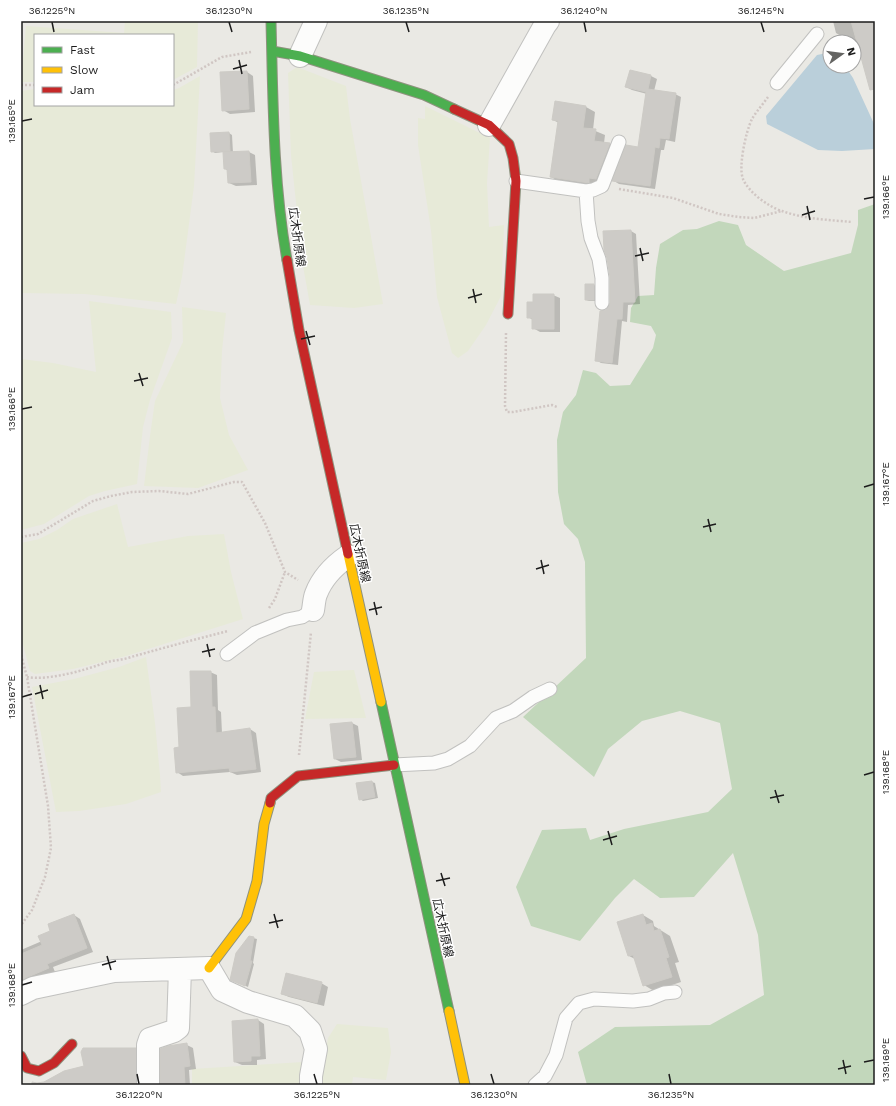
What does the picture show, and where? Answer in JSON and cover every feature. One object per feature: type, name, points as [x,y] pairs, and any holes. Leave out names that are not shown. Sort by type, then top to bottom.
[{"type":"main road","name":"広木折原線","points":[[271,21],[274,138],[283,237],[299,330],[465,1085]]},
{"type":"main road","points":[[272,51],[300,56],[424,95],[489,125],[509,144],[513,158],[516,181],[508,314]]},
{"type":"main road","points":[[209,968],[246,919],[257,881],[264,824],[271,798],[298,776],[394,765]]},
{"type":"main road","points":[[21,1056],[27,1068],[39,1071],[54,1063],[72,1044]]},
{"type":"street","points":[[300,56],[316,21]]},
{"type":"street","points":[[489,125],[548,21]]},
{"type":"street","points":[[315,602],[334,566],[348,556]]},
{"type":"street","points":[[21,994],[32,988],[114,972],[209,968],[222,990],[248,1002],[295,1016],[310,1031],[316,1049],[311,1076],[311,1085]]},
{"type":"street","points":[[148,1085],[148,1046],[150,1039],[174,1031],[178,1028],[180,969]]},
{"type":"lane","points":[[777,83],[817,34]]},
{"type":"lane","points":[[516,181],[586,191],[594,190],[602,186],[619,142]]},
{"type":"lane","points":[[586,191],[591,238],[599,259],[602,278],[602,303]]},
{"type":"lane","points":[[227,654],[255,633],[287,620],[302,617],[315,602]]},
{"type":"lane","points":[[394,765],[434,763],[448,760],[470,746],[496,718],[513,711],[533,697],[550,688]]},
{"type":"lane","points":[[535,1085],[546,1076],[556,1055],[566,1018],[579,1003],[594,999],[633,1001],[649,999],[664,993],[675,992]]},
{"type":"path","points":[[174,84],[222,57],[249,52],[272,51]]},
{"type":"path","points":[[777,83],[752,119],[746,133],[742,162],[743,179],[761,201],[782,211],[820,219],[852,222]]},
{"type":"path","points":[[21,85],[34,85]]},
{"type":"path","points":[[602,186],[673,198],[719,214],[738,217],[754,218],[782,211]]},
{"type":"path","points":[[508,314],[505,382],[505,406],[507,412],[552,405],[557,407]]},
{"type":"path","points":[[21,537],[38,534],[93,501],[111,496],[132,492],[188,494],[234,482],[242,482],[265,523],[285,572],[296,579],[315,602],[300,735],[298,776]]},
{"type":"path","points":[[266,612],[275,599],[285,572]]},
{"type":"path","points":[[27,677],[46,678],[86,669],[231,630]]},
{"type":"path","points":[[21,654],[27,677],[48,806],[51,848],[45,877],[32,910],[21,924]]},
{"type":"green space","points":[[125,21],[198,21],[197,67],[174,79],[174,34],[34,34],[34,82],[21,82],[26,26],[124,33]]},
{"type":"green space","points":[[297,67],[346,86],[350,119],[383,304],[354,308],[310,305],[302,260],[291,155],[288,73]]},
{"type":"green space","points":[[200,76],[194,186],[182,277],[176,304],[85,294],[21,293],[21,91],[34,89],[34,106],[174,106],[174,90]]},
{"type":"green space","points":[[425,106],[490,138],[487,183],[489,227],[504,225],[501,296],[486,325],[468,351],[458,358],[452,353],[437,297],[431,230],[418,145],[418,118],[425,119]]},
{"type":"green space","points":[[875,204],[875,1085],[587,1085],[578,1052],[615,1027],[710,1025],[764,995],[758,935],[733,853],[694,897],[660,898],[634,879],[615,898],[580,941],[531,926],[516,887],[542,830],[586,828],[590,840],[624,829],[708,812],[732,789],[720,723],[680,711],[642,721],[608,749],[594,777],[523,717],[586,658],[585,562],[578,539],[564,524],[558,492],[557,440],[563,412],[576,395],[583,370],[596,373],[610,386],[630,385],[653,348],[656,335],[651,326],[630,322],[631,308],[638,296],[654,295],[660,244],[683,230],[697,229],[719,221],[738,225],[746,245],[784,271],[851,253],[858,225],[858,210]]},
{"type":"green space","points":[[89,301],[171,312],[172,338],[150,400],[143,427],[137,484],[89,496],[44,524],[21,530],[21,359],[53,363],[96,372]]},
{"type":"green space","points":[[182,307],[226,313],[222,351],[220,398],[229,435],[248,470],[198,488],[144,486],[155,401],[183,342]]},
{"type":"green space","points":[[117,504],[128,547],[188,536],[224,534],[231,572],[243,619],[126,656],[73,669],[35,674],[30,671],[21,637],[21,543],[39,539],[57,530],[73,519]]},
{"type":"green space","points":[[146,657],[155,723],[161,792],[126,804],[79,811],[56,812],[32,687],[74,679],[119,667]]},
{"type":"green space","points":[[354,670],[366,718],[305,719],[314,672]]},
{"type":"green space","points":[[337,1024],[388,1028],[391,1052],[386,1080],[353,1077],[352,1085],[320,1085],[328,1038]]},
{"type":"green space","points":[[303,1062],[299,1075],[300,1085],[192,1085],[192,1069]]},
{"type":"water","points":[[822,54],[822,74],[850,74],[853,78],[875,126],[875,149],[842,151],[818,150],[767,124],[766,116],[817,55]]},
{"type":"building","points":[[851,21],[875,21],[875,89],[870,90],[862,61],[862,34],[855,34]]},
{"type":"building","points":[[630,70],[651,75],[648,89],[676,93],[669,139],[660,138],[659,148],[655,147],[650,186],[612,181],[626,145],[638,147],[646,92],[625,87]]},
{"type":"building","points":[[247,71],[249,109],[222,111],[220,72]]},
{"type":"building","points":[[555,101],[586,106],[583,128],[596,129],[594,141],[610,143],[596,179],[589,178],[589,183],[550,177],[558,121],[552,120]]},
{"type":"building","points":[[229,132],[230,151],[211,152],[210,133]]},
{"type":"building","points":[[249,151],[251,182],[228,183],[227,169],[224,169],[223,152]]},
{"type":"building","points":[[631,230],[635,302],[623,302],[622,319],[617,319],[612,363],[595,361],[600,311],[606,310],[610,303],[610,277],[604,250],[603,231]]},
{"type":"building","points":[[585,284],[594,284],[594,300],[585,300]]},
{"type":"building","points":[[533,294],[554,294],[554,329],[532,329],[532,318],[527,318],[527,302],[533,302]]},
{"type":"building","points":[[190,671],[211,671],[212,707],[215,707],[216,733],[250,728],[256,769],[230,772],[229,768],[176,773],[174,748],[179,747],[177,708],[191,707]]},
{"type":"building","points":[[352,722],[356,757],[334,759],[330,724]]},
{"type":"building","points":[[372,781],[375,797],[359,800],[356,783]]},
{"type":"building","points":[[74,914],[87,948],[47,964],[49,968],[21,980],[21,954],[42,945],[38,936],[50,931],[48,924]]},
{"type":"building","points":[[643,914],[646,925],[652,923],[654,931],[660,929],[669,957],[666,958],[672,977],[643,986],[633,955],[628,956],[617,922]]},
{"type":"building","points":[[249,936],[254,937],[250,961],[252,961],[245,986],[230,980],[236,953]]},
{"type":"building","points":[[286,973],[322,982],[317,1003],[281,994]]},
{"type":"building","points":[[258,1019],[260,1056],[251,1056],[251,1061],[234,1062],[232,1021]]},
{"type":"building","points":[[187,1043],[190,1066],[184,1067],[185,1085],[160,1085],[160,1049]]},
{"type":"building","points":[[83,1048],[136,1048],[136,1085],[32,1085],[32,1082],[44,1082],[64,1071],[84,1066],[81,1052]]},
{"type":"traffic: fast","points":[[271,21],[276,171],[282,230],[287,260]]},
{"type":"traffic: fast","points":[[272,51],[300,56],[424,95],[454,109]]},
{"type":"traffic: fast","points":[[381,702],[449,1011]]},
{"type":"traffic: slow","points":[[348,554],[381,702]]},
{"type":"traffic: slow","points":[[209,968],[246,919],[257,881],[264,824],[270,803]]},
{"type":"traffic: slow","points":[[449,1011],[465,1085]]},
{"type":"traffic: jam","points":[[454,109],[489,125],[509,144],[513,158],[516,181],[508,314]]},
{"type":"traffic: jam","points":[[287,260],[299,330],[348,554]]},
{"type":"traffic: jam","points":[[270,803],[271,798],[298,776],[394,765]]},
{"type":"traffic: jam","points":[[21,1056],[27,1068],[39,1071],[54,1063],[72,1044]]}]
